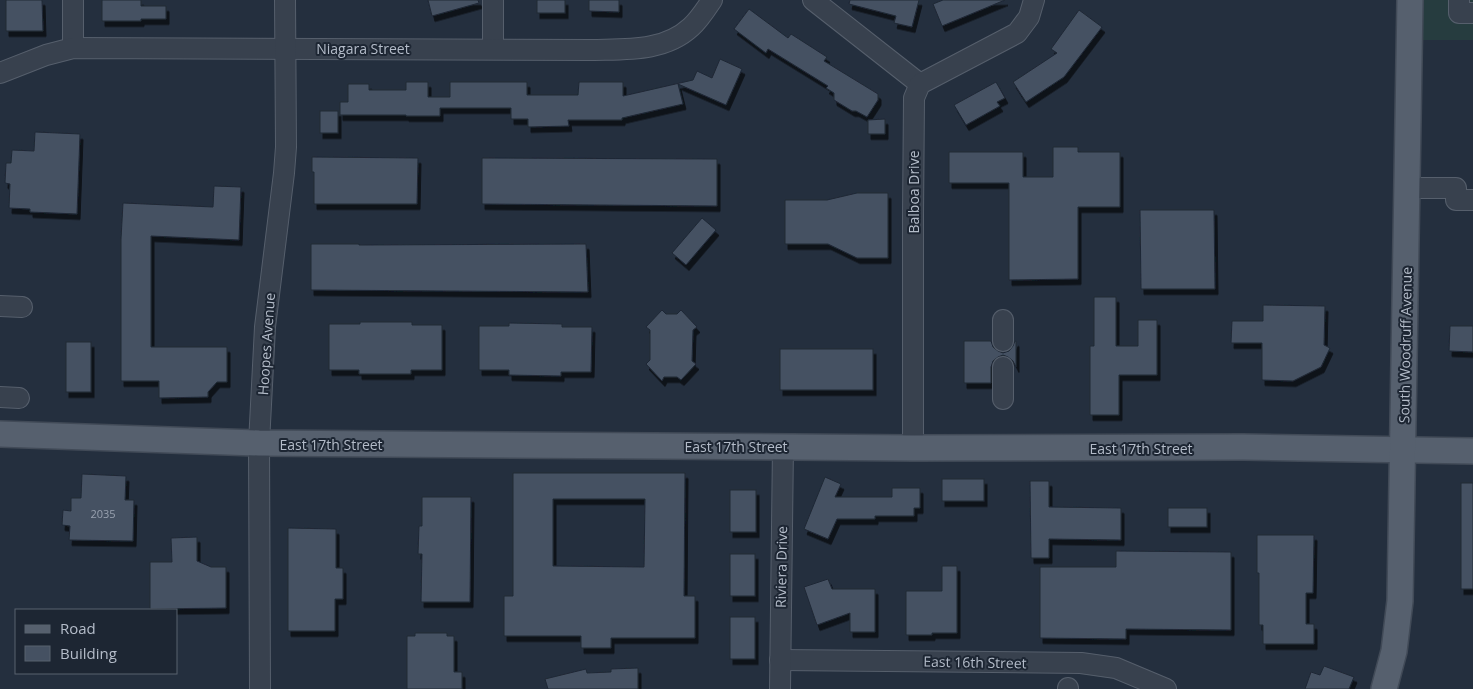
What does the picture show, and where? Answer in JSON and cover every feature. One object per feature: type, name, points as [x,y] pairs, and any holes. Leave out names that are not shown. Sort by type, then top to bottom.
[{"type":"main road","name":"South Woodruff Avenue","points":[[1384,689],[1394,651],[1400,602],[1410,0]]},
{"type":"main road","name":"East 17th Street","points":[[0,434],[259,443],[913,448],[1243,447],[1473,451]]},
{"type":"street","points":[[73,0],[73,48]]},
{"type":"street","name":"Hoopes Avenue","points":[[260,689],[259,443],[265,327],[286,147],[286,0]]},
{"type":"street","points":[[493,0],[493,49]]},
{"type":"street","name":"Niagara Street","points":[[0,72],[46,54],[73,48],[592,50],[634,48],[653,46],[674,39],[692,27],[712,0]]},
{"type":"street","points":[[815,0],[920,84],[1017,33],[1029,17],[1034,0]]},
{"type":"street","points":[[1459,0],[1459,13],[1473,13]]},
{"type":"street","name":"Balboa Drive","points":[[913,448],[914,98],[920,84]]},
{"type":"street","points":[[1408,188],[1456,188],[1456,200],[1473,200]]},
{"type":"street","points":[[0,306],[22,307]]},
{"type":"street","points":[[1003,320],[1003,341]]},
{"type":"street","points":[[1003,367],[1003,399]]},
{"type":"street","name":"Riviera Drive","points":[[780,689],[783,446]]},
{"type":"street","name":"East 16th Street","points":[[780,660],[1081,663],[1116,668],[1166,689]]},
{"type":"green space","points":[[1410,0],[1473,0],[1473,40],[1410,40]]},
{"type":"building","points":[[6,0],[42,0],[43,31],[6,31]]},
{"type":"building","points":[[102,0],[141,0],[141,6],[166,6],[166,19],[102,21]]},
{"type":"building","points":[[428,0],[478,0],[479,3],[432,16]]},
{"type":"building","points":[[537,0],[565,0],[565,13],[537,13]]},
{"type":"building","points":[[589,0],[619,0],[619,12],[589,11]]},
{"type":"building","points":[[850,0],[919,0],[912,27],[894,23],[896,16],[849,4]]},
{"type":"building","points":[[943,0],[1005,0],[942,26],[933,4]]},
{"type":"building","points":[[749,9],[788,38],[791,34],[827,57],[824,61],[878,94],[878,100],[867,117],[852,111],[834,100],[834,93],[826,88],[828,86],[768,49],[766,53],[734,29]]},
{"type":"building","points":[[1079,10],[1102,27],[1064,77],[1026,102],[1013,82],[1057,53],[1051,49]]},
{"type":"building","points":[[720,59],[742,69],[726,105],[678,84],[683,104],[622,118],[622,120],[568,120],[569,126],[528,127],[528,119],[511,119],[511,108],[440,108],[440,116],[340,115],[340,102],[348,102],[348,84],[369,84],[369,90],[406,90],[406,82],[428,82],[428,97],[450,97],[450,82],[527,82],[527,95],[578,95],[579,82],[623,82],[623,96],[693,80],[697,71],[712,78]]},
{"type":"building","points":[[996,82],[1005,98],[997,102],[1000,106],[966,125],[954,105]]},
{"type":"building","points":[[320,111],[338,111],[338,133],[320,133]]},
{"type":"building","points":[[885,119],[885,134],[868,134],[868,120]]},
{"type":"building","points":[[35,132],[80,134],[77,214],[30,212],[30,209],[9,208],[10,184],[5,183],[6,163],[11,163],[12,150],[34,151]]},
{"type":"building","points":[[1053,147],[1078,147],[1078,152],[1120,152],[1120,207],[1078,207],[1078,279],[1009,280],[1009,183],[949,183],[949,152],[1023,152],[1023,177],[1053,177]]},
{"type":"building","points":[[312,157],[418,158],[417,204],[314,204]]},
{"type":"building","points":[[482,158],[717,159],[717,206],[482,204]]},
{"type":"building","points":[[214,186],[241,187],[239,240],[151,236],[151,347],[227,347],[227,382],[217,382],[208,392],[208,397],[159,398],[159,381],[121,381],[121,239],[123,203],[213,207]]},
{"type":"building","points":[[857,193],[888,193],[888,258],[857,258],[828,244],[785,244],[785,200],[827,200]]},
{"type":"building","points":[[1140,210],[1214,210],[1215,289],[1141,289]]},
{"type":"building","points":[[702,218],[716,230],[686,265],[672,253]]},
{"type":"building","points":[[311,244],[586,244],[588,292],[311,290]]},
{"type":"building","points":[[1094,297],[1116,297],[1116,346],[1138,346],[1138,320],[1157,320],[1157,375],[1119,375],[1119,415],[1090,415],[1090,346],[1094,346]]},
{"type":"building","points":[[1263,305],[1325,306],[1324,345],[1330,348],[1321,367],[1293,381],[1262,380],[1262,343],[1231,343],[1232,321],[1263,321]]},
{"type":"building","points":[[662,310],[666,314],[677,314],[681,310],[697,327],[693,330],[692,361],[696,364],[681,380],[677,377],[664,377],[662,381],[646,364],[650,360],[650,330],[646,327]]},
{"type":"building","points":[[360,322],[412,322],[412,325],[442,325],[442,370],[411,370],[411,374],[359,374],[359,370],[329,370],[329,324],[360,324]]},
{"type":"building","points":[[509,323],[562,324],[562,327],[592,327],[591,372],[561,372],[561,376],[509,375],[509,370],[479,370],[479,326],[509,326]]},
{"type":"building","points":[[1450,326],[1473,326],[1473,352],[1449,351]]},
{"type":"building","points":[[964,341],[991,341],[993,347],[1003,353],[1009,351],[1016,341],[1016,367],[1013,361],[1003,355],[993,361],[991,383],[964,383]]},
{"type":"building","points":[[66,342],[91,342],[91,392],[66,392]]},
{"type":"building","points":[[780,349],[873,349],[873,390],[780,390]]},
{"type":"building","points":[[513,473],[685,473],[684,596],[695,596],[695,638],[611,638],[611,648],[581,648],[581,636],[504,636],[504,596],[513,596]],"holes":[[[553,499],[645,499],[644,567],[553,566]]]},
{"type":"building","points":[[82,474],[126,476],[125,500],[134,500],[133,541],[69,540],[70,526],[62,525],[63,510],[71,511],[71,498],[81,498]]},
{"type":"building","points":[[825,477],[841,484],[835,497],[892,497],[892,488],[920,488],[920,508],[914,508],[914,516],[875,516],[875,519],[837,519],[828,539],[804,529]]},
{"type":"building","points":[[942,479],[984,479],[984,501],[942,501]]},
{"type":"building","points":[[1030,481],[1049,481],[1049,507],[1121,508],[1121,540],[1049,539],[1049,558],[1031,558]]},
{"type":"building","points":[[1461,483],[1473,483],[1473,589],[1461,589]]},
{"type":"building","points":[[730,490],[756,490],[756,532],[730,532]]},
{"type":"building","points":[[422,497],[471,497],[470,602],[421,602],[422,554],[418,554],[419,526],[422,526]]},
{"type":"building","points":[[1168,508],[1207,508],[1207,527],[1168,527]]},
{"type":"building","points":[[288,528],[336,529],[336,568],[343,568],[343,599],[335,599],[335,631],[288,631]]},
{"type":"building","points":[[1257,535],[1314,535],[1313,593],[1306,593],[1306,624],[1314,624],[1314,644],[1263,644],[1263,625],[1259,625]]},
{"type":"building","points":[[197,537],[197,561],[211,567],[226,567],[226,608],[150,609],[150,562],[172,562],[171,538]]},
{"type":"building","points":[[1116,551],[1231,552],[1231,630],[1126,629],[1126,639],[1040,638],[1040,567],[1116,567]]},
{"type":"building","points":[[730,554],[755,554],[755,596],[730,596]]},
{"type":"building","points":[[942,566],[957,566],[957,633],[906,635],[906,591],[942,591]]},
{"type":"building","points":[[828,579],[832,589],[875,589],[875,632],[850,632],[850,613],[817,625],[804,587]]},
{"type":"building","points":[[730,617],[755,617],[755,659],[730,659]]},
{"type":"building","points":[[415,633],[447,633],[447,636],[454,636],[454,672],[462,672],[462,689],[407,689],[407,636],[415,636]]},
{"type":"building","points":[[1324,666],[1354,677],[1349,689],[1305,689],[1311,672],[1320,675]]},
{"type":"building","points":[[638,668],[638,689],[548,689],[545,679],[586,669],[587,673],[611,672],[611,669]]}]
